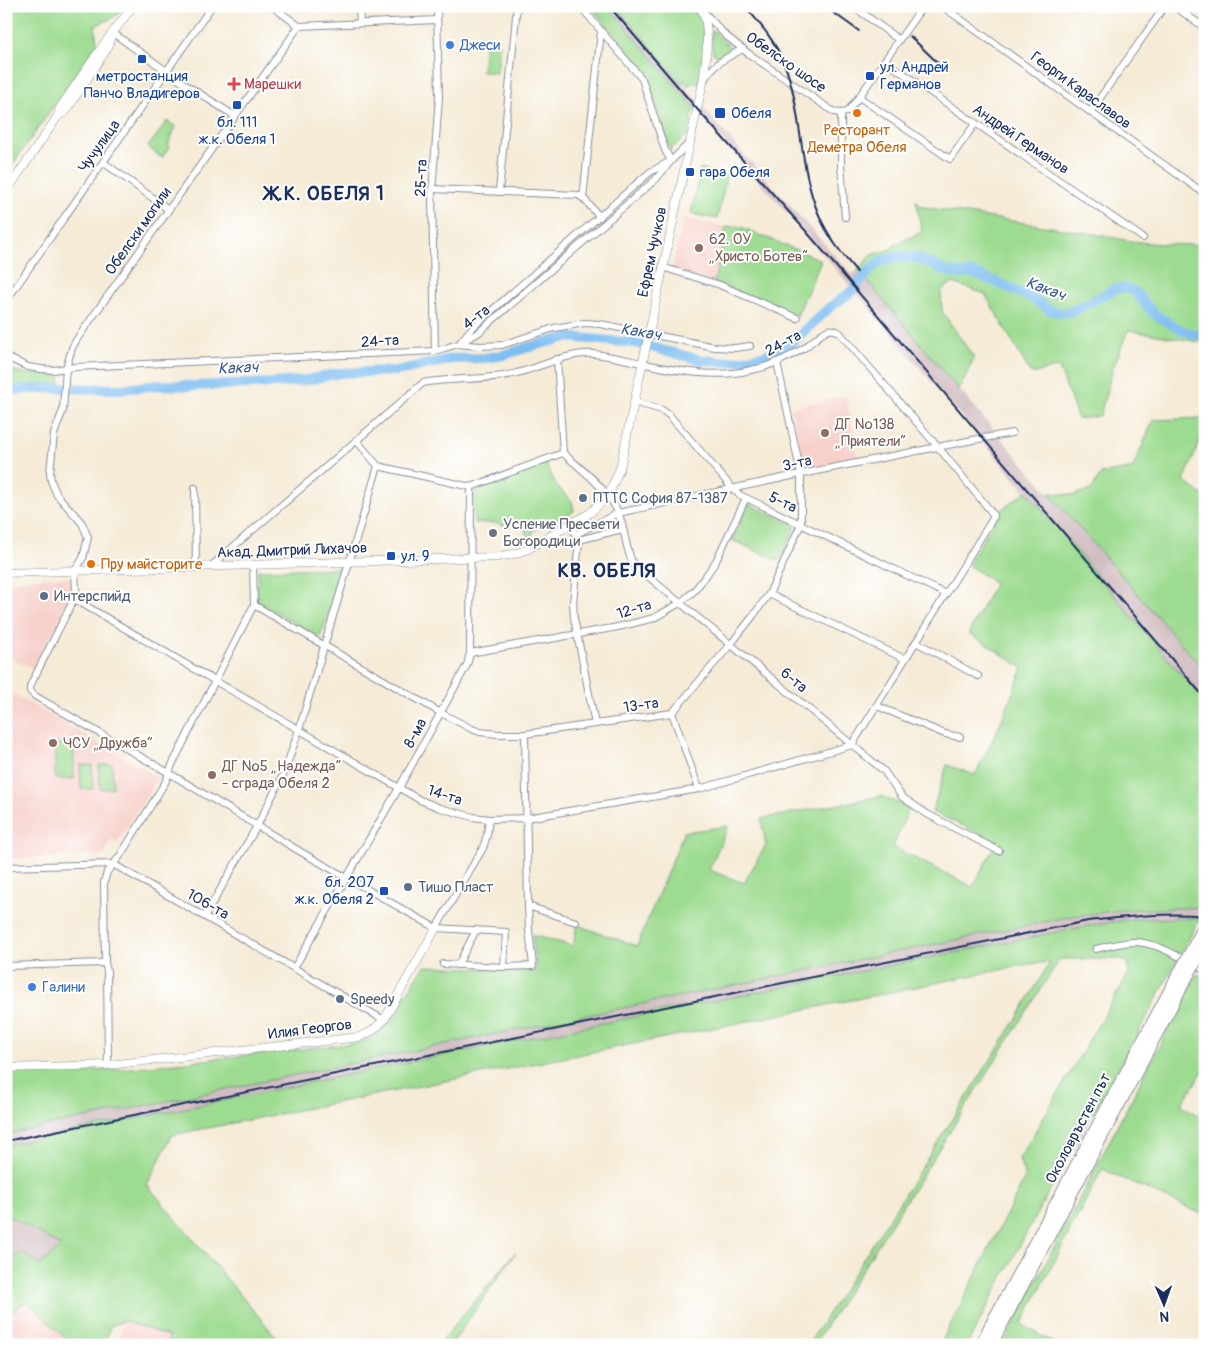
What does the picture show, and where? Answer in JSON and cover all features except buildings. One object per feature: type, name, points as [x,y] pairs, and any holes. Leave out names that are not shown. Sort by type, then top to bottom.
[{"type":"highway","name":"Околовръстен път","points":[[991,1345],[1183,975],[1205,926]]},
{"type":"highway","name":"Околовръстен път","points":[[980,1345],[1183,975],[1205,945]]},
{"type":"street","points":[[6,192],[58,116],[60,108],[133,6]]},
{"type":"street","name":"Чучулица","points":[[6,301],[212,6]]},
{"type":"street","points":[[272,6],[299,26],[437,20]]},
{"type":"street","points":[[359,6],[360,23]]},
{"type":"street","name":"25-та","points":[[435,351],[432,189],[439,97],[437,6]]},
{"type":"street","points":[[499,192],[517,6]]},
{"type":"street","points":[[580,6],[642,79],[665,150],[671,162]]},
{"type":"street","points":[[853,6],[899,40]]},
{"type":"street","points":[[845,217],[841,113],[847,112],[859,97],[923,6]]},
{"type":"street","name":"Георги Караславов","points":[[942,6],[1205,194]]},
{"type":"street","points":[[1090,112],[1165,6]]},
{"type":"street","points":[[1174,6],[1205,28]]},
{"type":"street","name":"Обелско шосе","points":[[701,9],[725,35],[743,49],[834,112],[841,113]]},
{"type":"street","name":"Ефрем Чучков","points":[[608,496],[620,468],[703,82],[706,59],[706,22],[701,9]]},
{"type":"street","name":"Обелски могили","points":[[75,571],[84,558],[88,537],[82,524],[57,495],[51,481],[50,472],[54,434],[63,410],[66,368],[72,348],[168,209],[299,26]]},
{"type":"street","points":[[583,198],[601,31]]},
{"type":"street","points":[[113,33],[189,87],[235,116]]},
{"type":"street","points":[[703,82],[710,70],[718,62],[743,49]]},
{"type":"street","name":"Андрей Германов","points":[[885,60],[975,124],[1143,238]]},
{"type":"street","points":[[859,97],[950,159],[975,124]]},
{"type":"street","name":"4-та","points":[[458,344],[478,333],[656,179],[690,142]]},
{"type":"street","points":[[103,162],[168,209]]},
{"type":"street","name":"4-та","points":[[458,344],[472,328],[650,172],[671,162]]},
{"type":"street","points":[[432,189],[578,195],[600,217]]},
{"type":"street","points":[[662,267],[720,285],[798,318]]},
{"type":"street","name":"24-та","points":[[6,357],[28,367],[53,370],[435,351],[458,344],[478,346],[502,345],[554,328],[585,323],[600,324],[647,337],[715,347],[735,348],[750,346]]},
{"type":"street","name":"24-та","points":[[356,440],[419,386],[427,382],[507,376],[557,359],[580,354],[642,360],[707,374],[750,371],[777,362],[803,348],[826,331],[833,330],[839,332],[938,448]]},
{"type":"street","points":[[210,567],[356,440],[378,466],[471,486],[563,453],[557,359]]},
{"type":"street","name":"13-та","points":[[254,606],[462,725],[480,732],[525,734],[672,713],[731,644],[769,594],[801,524],[801,474],[777,362]]},
{"type":"street","name":"5-та","points":[[634,402],[662,410],[670,416],[733,490],[946,594]]},
{"type":"street","name":"3-та","points":[[618,513],[801,474],[1012,434]]},
{"type":"street","points":[[852,744],[993,518],[993,514],[938,448]]},
{"type":"street","name":"6-та","points":[[563,453],[608,496],[618,513],[629,556],[633,564],[884,771],[902,797],[927,814],[1000,851]]},
{"type":"street","points":[[205,916],[257,826],[284,773],[299,730],[378,466]]},
{"type":"street","name":"8-ма","points":[[294,968],[468,665],[470,654],[471,486]]},
{"type":"street","points":[[195,488],[196,567]]},
{"type":"street","name":"Акад. Дмитрий Лихачов","points":[[6,573],[497,557],[514,554],[528,548],[570,525],[590,513],[608,496]]},
{"type":"street","name":"12-та","points":[[470,654],[576,635],[654,618],[680,603],[694,591],[710,569],[746,498]]},
{"type":"street","points":[[577,537],[618,513]]},
{"type":"street","points":[[570,525],[577,537],[573,603],[576,635],[595,724]]},
{"type":"street","points":[[577,537],[622,529]]},
{"type":"street","points":[[108,1065],[107,970],[104,963],[104,882],[107,872],[120,856],[166,781],[254,606],[253,565]]},
{"type":"street","points":[[75,571],[74,600],[30,686],[30,691],[35,696],[436,928],[506,932],[504,967]]},
{"type":"street","points":[[769,594],[905,660]]},
{"type":"street","name":"14-та","points":[[74,600],[420,800],[457,813],[489,819],[527,818],[699,789],[852,744]]},
{"type":"street","points":[[916,642],[978,676]]},
{"type":"street","points":[[876,706],[945,734],[960,737]]},
{"type":"street","points":[[672,713],[699,789]]},
{"type":"street","points":[[443,964],[504,967],[533,966],[528,906],[525,734]]},
{"type":"street","name":"Илия Георгов","points":[[6,1068],[108,1065],[351,1039],[366,1035],[384,1020],[483,848],[489,819]]},
{"type":"street","points":[[6,867],[114,864]]},
{"type":"street","name":"106-та","points":[[114,864],[384,1020]]},
{"type":"street","points":[[528,906],[576,922]]},
{"type":"street","points":[[458,965],[476,930]]},
{"type":"street","points":[[1096,949],[1126,943],[1147,944],[1157,946],[1205,970]]},
{"type":"street","points":[[6,966],[104,963]]},
{"type":"shaded area","points":[[608,6],[616,6],[732,141],[852,275],[858,270],[992,428],[1205,671],[1205,700],[1179,672],[802,229],[726,145]]},
{"type":"shaded area","name":"62. ОУ „Христо Ботев“","points":[[684,218],[725,227],[713,282],[672,269]]},
{"type":"shaded area","name":"ДГ №138 „Приятели“","points":[[846,395],[857,458],[804,469],[791,408]]},
{"type":"shaded area","points":[[68,577],[71,584],[69,601],[34,669],[8,657],[8,582],[34,578]]},
{"type":"shaded area","name":"ЧСУ „Дружба“","points":[[8,691],[158,777],[117,843],[112,840],[105,855],[6,859],[6,692]]},
{"type":"shaded area","points":[[1205,907],[1200,918],[1133,919],[434,1057],[6,1145],[6,1134],[1073,916],[1122,910]]},
{"type":"shaded area","points":[[6,1214],[61,1246],[40,1265],[6,1268]]},
{"type":"shaded area","points":[[26,1301],[73,1345],[6,1345],[6,1317]]},
{"type":"shaded area","points":[[124,1321],[170,1336],[167,1345],[117,1345]]},
{"type":"green space","points":[[6,6],[123,6],[116,16],[95,26],[97,44],[6,174]]},
{"type":"green space","points":[[590,6],[608,6],[694,107],[688,134],[670,150],[646,71]]},
{"type":"green space","points":[[616,6],[694,6],[701,16],[704,31],[703,59],[699,84],[693,83],[688,86],[684,81],[681,83]]},
{"type":"green space","points":[[712,31],[734,50],[733,52],[722,56],[717,56],[713,53]]},
{"type":"green space","points":[[485,43],[500,44],[497,73],[482,72]]},
{"type":"green space","points":[[167,121],[176,127],[169,142],[169,147],[162,158],[148,147]]},
{"type":"green space","points":[[700,169],[727,175],[717,219],[691,214]]},
{"type":"green space","points":[[916,200],[923,207],[1130,241],[1205,245],[1205,343],[1128,330],[1112,371],[1100,416],[1078,419],[1059,367],[1031,374],[985,294],[953,283],[941,290],[942,311],[974,358],[959,390],[858,270],[872,255],[891,249],[897,243],[922,232]]},
{"type":"green space","points":[[738,226],[821,260],[797,316],[714,282],[726,227]]},
{"type":"green space","points":[[6,368],[26,374],[55,374],[60,377],[60,386],[6,386]]},
{"type":"green space","points":[[1205,418],[1205,428],[1184,481],[1205,497],[1205,671],[1049,493],[1073,495],[1091,490],[1101,474],[1133,468],[1153,420]]},
{"type":"green space","points":[[546,463],[556,485],[572,501],[574,511],[557,523],[550,521],[533,531],[532,537],[528,539],[522,522],[509,527],[495,523],[474,523],[474,492]]},
{"type":"green space","points":[[1026,491],[1179,672],[1205,700],[1205,907],[1122,910],[1073,916],[6,1134],[6,1079],[13,1072],[113,1070],[357,1043],[370,1039],[381,1030],[425,966],[536,971],[532,935],[573,946],[577,925],[637,946],[684,832],[728,826],[709,870],[744,883],[766,845],[761,819],[881,796],[909,808],[893,847],[973,887],[997,841],[932,812],[947,765],[975,775],[998,729],[1023,668],[979,639],[968,634],[995,583],[968,565],[999,512]]},
{"type":"green space","points":[[749,504],[796,526],[779,561],[732,540]]},
{"type":"green space","points":[[343,568],[320,638],[257,601],[258,570]]},
{"type":"green space","points":[[55,744],[74,745],[74,779],[55,779]]},
{"type":"green space","points":[[112,764],[113,788],[100,789],[99,765]]},
{"type":"green space","points":[[80,765],[92,765],[93,789],[81,789]]},
{"type":"green space","points":[[1200,918],[1131,1046],[1038,1211],[967,1345],[940,1345],[1025,1178],[1019,1159],[1129,973],[1127,963],[1121,959],[1060,959],[814,1345],[808,1345],[1016,1020],[1050,962],[1029,964],[172,1135],[147,1185],[283,1345],[167,1345],[169,1336],[124,1321],[110,1326],[105,1345],[73,1345],[26,1301],[6,1317],[6,1268],[21,1252],[40,1265],[61,1246],[6,1214],[6,1145],[1087,926],[1133,919]]},
{"type":"green space","points":[[1197,974],[1205,977],[1205,1068],[1181,1105],[1205,1119],[1204,1215],[1102,1169],[1022,1324],[1057,1345],[1003,1345]]},
{"type":"green space","points":[[516,1252],[451,1345],[438,1345]]},
{"type":"waterway","name":"Какач","points":[[6,390],[53,388],[123,389],[159,385],[195,386],[307,380],[339,373],[396,371],[452,359],[485,358],[503,355],[568,337],[635,343],[701,360],[723,362],[744,360],[780,350],[793,343],[830,307],[851,292],[873,267],[883,260],[897,257],[915,257],[948,272],[972,273],[1032,298],[1050,310],[1061,313],[1073,311],[1115,289],[1125,288],[1134,291],[1154,314],[1183,331],[1197,335],[1205,334]]},
{"type":"railway","points":[[609,6],[697,109],[805,230],[1205,698]]},
{"type":"railway","points":[[745,6],[772,40],[784,63],[795,100],[807,178],[812,197],[831,238],[857,272]]},
{"type":"railway","points":[[824,6],[859,31]]},
{"type":"railway","points":[[1197,6],[1205,12]]},
{"type":"railway","points":[[910,36],[946,71]]},
{"type":"railway","points":[[6,1141],[1088,921],[1161,915],[1205,916]]},
{"type":"place","name":"Джеси","points":[[450,45]]},
{"type":"place","name":"метростанция Панчо Владигеров","points":[[142,59]]},
{"type":"place","name":"ул. Андрей Германов","points":[[870,76]]},
{"type":"place","name":"Марешки","points":[[234,84]]},
{"type":"place","name":"бл. 111 ж.к. Обеля 1","points":[[237,105]]},
{"type":"place","name":"Обеля","points":[[720,113]]},
{"type":"place","name":"Ресторант Деметра Обеля","points":[[857,113]]},
{"type":"place","name":"гара Обеля","points":[[690,172]]},
{"type":"place","name":"62. ОУ „Христо Ботев“","points":[[699,248]]},
{"type":"place","name":"ДГ №138 „Приятели“","points":[[825,433]]},
{"type":"place","name":"ПТТС София 87-1387","points":[[583,498]]},
{"type":"place","name":"Успение Пресвети Богородици","points":[[493,533]]},
{"type":"place","name":"ул. 9","points":[[391,556]]},
{"type":"place","name":"Пру майсторите","points":[[91,564]]},
{"type":"place","name":"Интерспийд","points":[[44,596]]},
{"type":"place","name":"ЧСУ „Дружба“","points":[[53,743]]},
{"type":"place","name":"ДГ №5 „Надежда“ - сграда Обеля 2","points":[[212,775]]},
{"type":"place","name":"Тишо Пласт","points":[[408,887]]},
{"type":"place","name":"бл. 207 ж.к. Обеля 2","points":[[384,891]]},
{"type":"place","name":"Галини","points":[[32,987]]},
{"type":"place","name":"Speedy","points":[[340,999]]},
{"type":"district","name":"Ж.К. ОБЕЛЯ 1","points":[[325,193]]},
{"type":"district","name":"КВ. ОБЕЛЯ","points":[[607,570]]}]
